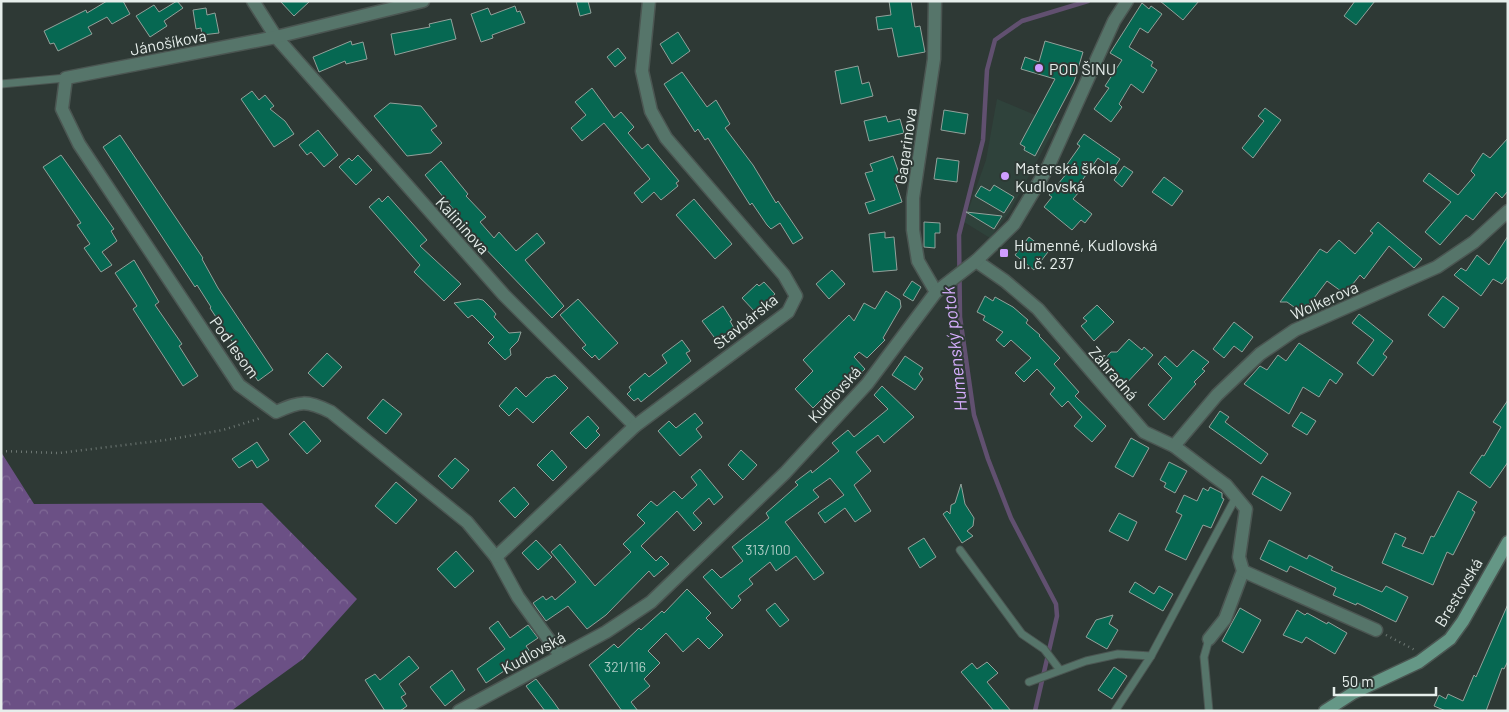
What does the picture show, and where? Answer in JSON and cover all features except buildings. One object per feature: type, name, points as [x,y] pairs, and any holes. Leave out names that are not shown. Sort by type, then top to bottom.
[{"type":"street","name":"Kalininova","points":[[253,1],[276,38],[504,295],[635,426]]},
{"type":"street","name":"Jánošíkova","points":[[66,78],[276,38],[423,1]]},
{"type":"street","name":"Stavbárska","points":[[496,557],[635,426],[788,312],[796,296],[784,275],[666,138],[651,111],[642,71],[649,1]]},
{"type":"street","name":"Gagarinova","points":[[935,1],[934,59],[913,198],[913,230],[918,261],[936,292]]},
{"type":"street","name":"Kudlovská","points":[[459,711],[560,655],[606,632],[651,602],[785,473],[867,384],[936,292],[972,264],[1014,224],[1048,167],[1114,21],[1127,1]]},
{"type":"street","name":"Pod lesom","points":[[66,78],[62,109],[79,144],[239,385],[276,412]]},
{"type":"street","name":"Wolkerova","points":[[1174,446],[1217,395],[1260,354],[1295,330],[1437,267],[1474,242],[1508,211]]},
{"type":"street","name":"Záhradná","points":[[972,264],[1005,281],[1038,309],[1144,432],[1174,446],[1226,485],[1246,509],[1239,557],[1243,571],[1224,619],[1209,640]]},
{"type":"street","points":[[276,412],[298,402],[312,403],[331,412],[467,522],[496,557],[518,597],[560,655]]},
{"type":"street","name":"Brestovská","points":[[1325,711],[1353,692],[1428,656],[1455,633],[1508,542]]},
{"type":"street","points":[[1243,571],[1376,630]]},
{"type":"lane","points":[[1,84],[66,78]]},
{"type":"lane","points":[[1115,711],[1151,656],[1236,497]]},
{"type":"lane","points":[[960,550],[1022,634],[1044,649],[1060,670]]},
{"type":"lane","name":"Záhradná","points":[[1209,640],[1204,657],[1209,711]]},
{"type":"lane","points":[[1031,682],[1052,672],[1118,654],[1151,656]]},
{"type":"path","points":[[1,451],[59,453],[166,440],[223,430],[276,412]]},
{"type":"path","points":[[1376,630],[1428,656]]},
{"type":"shaded area","name":"Materská škola Kudlovská","points":[[997,99],[1057,124],[1010,211],[990,238],[964,222],[986,160]]},
{"type":"green space","points":[[1,452],[34,504],[262,503],[357,599],[303,659],[231,711],[1,711]]},
{"type":"waterway","name":"Humenský potok","points":[[1035,711],[1057,616],[1056,604],[1011,518],[988,459],[974,415],[960,317],[959,235],[983,140],[987,70],[995,40],[1022,21],[1088,1]]},
{"type":"place","name":"POD ŠINU","points":[[1039,68]]},
{"type":"place","name":"Materská škola Kudlovská","points":[[1005,176]]},
{"type":"place","name":"Humenné, Kudlovská ul. č. 237","points":[[1004,253]]}]
